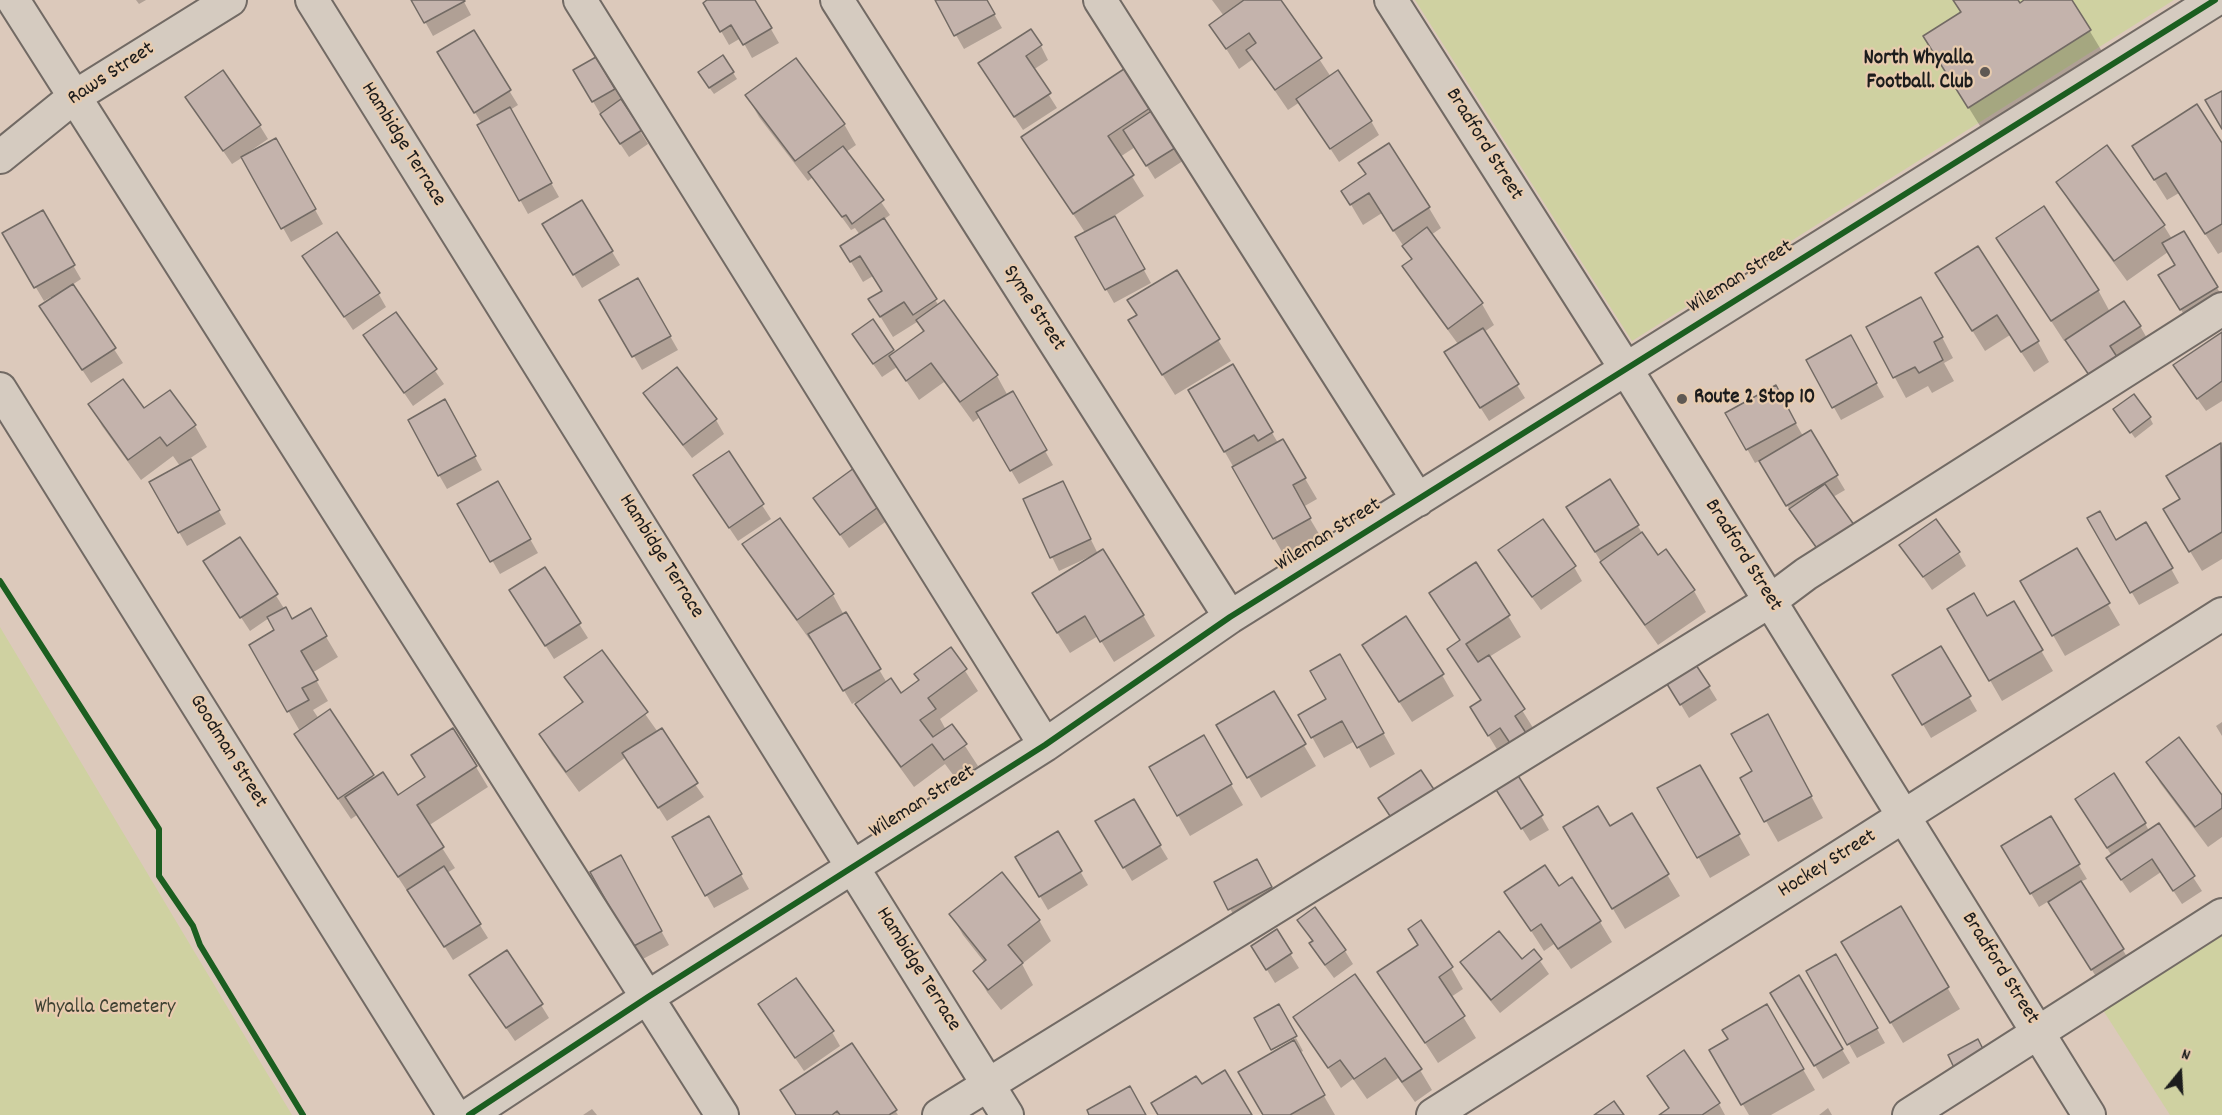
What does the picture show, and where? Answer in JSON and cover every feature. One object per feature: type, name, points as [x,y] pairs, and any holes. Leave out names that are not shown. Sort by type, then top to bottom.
[{"type":"street","points":[[13,0],[722,1115]]},
{"type":"street","name":"Raws Street","points":[[0,157],[74,97],[230,0]]},
{"type":"street","name":"Hambidge Terrace","points":[[312,0],[1007,1115]]},
{"type":"street","points":[[580,0],[1045,745]]},
{"type":"street","name":"Syme Street","points":[[837,0],[1230,617]]},
{"type":"street","points":[[1100,0],[1418,500]]},
{"type":"street","name":"Bradford Street","points":[[1391,0],[1626,369],[2089,1115]]},
{"type":"street","name":"Wileman Street","points":[[469,1115],[648,997],[1045,745],[1230,617],[2215,0]]},
{"type":"street","points":[[939,1115],[1770,600],[1806,574],[2222,309]]},
{"type":"street","name":"Goodman Street","points":[[0,389],[454,1115]]},
{"type":"street","name":"Hockey Street","points":[[1433,1115],[2222,614]]},
{"type":"street","points":[[1909,1115],[2037,1031],[2222,915]]},
{"type":"green space","points":[[1415,0],[2174,0],[1632,341]]},
{"type":"green space","name":"Whyalla Cemetery","points":[[0,627],[292,1115],[0,1115]]},
{"type":"green space","points":[[2222,929],[2222,1115],[2170,1115],[2101,1007]]},
{"type":"building","points":[[411,0],[464,0],[465,1],[424,23]]},
{"type":"building","points":[[707,0],[755,0],[772,28],[743,45],[731,25],[720,32],[703,3]]},
{"type":"building","points":[[935,0],[987,0],[995,14],[954,36]]},
{"type":"building","points":[[1244,0],[1281,0],[1322,58],[1275,90],[1246,50],[1256,43],[1249,33],[1226,49],[1209,25]]},
{"type":"building","name":"North Whyalla Football. Club","points":[[1953,0],[2018,0],[2020,3],[2024,0],[2072,0],[2091,30],[1968,108],[1923,36],[1961,12]]},
{"type":"building","points":[[1031,29],[1042,45],[1026,56],[1051,93],[1014,117],[978,63]]},
{"type":"building","points":[[474,30],[511,90],[474,113],[437,52]]},
{"type":"building","points":[[723,55],[734,72],[709,88],[698,72]]},
{"type":"building","points":[[596,57],[615,89],[592,102],[573,70]]},
{"type":"building","points":[[796,58],[845,124],[795,161],[745,95]]},
{"type":"building","points":[[1130,65],[1156,104],[1108,136],[1134,175],[1073,214],[1021,137]]},
{"type":"building","points":[[223,70],[261,125],[223,151],[185,97]]},
{"type":"building","points":[[1338,70],[1372,121],[1330,149],[1296,99]]},
{"type":"building","points":[[2222,91],[2222,129],[2205,100]]},
{"type":"building","points":[[621,99],[642,130],[620,144],[600,114]]},
{"type":"building","points":[[2197,104],[2222,143],[2222,224],[2205,234],[2166,173],[2154,180],[2132,146]]},
{"type":"building","points":[[1159,106],[1183,143],[1146,166],[1123,130]]},
{"type":"building","points":[[510,107],[552,183],[519,201],[477,125]]},
{"type":"building","points":[[276,138],[316,209],[281,229],[241,157]]},
{"type":"building","points":[[1389,143],[1430,207],[1393,231],[1369,193],[1350,205],[1341,191],[1366,174],[1358,163]]},
{"type":"building","points":[[2107,145],[2165,225],[2114,261],[2056,182]]},
{"type":"building","points":[[843,146],[884,200],[852,224],[846,215],[842,217],[808,172]]},
{"type":"building","points":[[582,200],[613,251],[573,275],[542,224]]},
{"type":"building","points":[[2044,206],[2099,290],[2051,321],[1996,238]]},
{"type":"building","points":[[43,210],[75,265],[34,288],[2,233]]},
{"type":"building","points":[[1115,216],[1145,269],[1105,290],[1075,237]]},
{"type":"building","points":[[884,218],[937,299],[913,315],[904,302],[880,317],[868,299],[882,291],[860,256],[850,262],[840,246]]},
{"type":"building","points":[[1427,227],[1483,303],[1448,329],[1402,266],[1412,259],[1402,246]]},
{"type":"building","points":[[2184,231],[2218,287],[2180,310],[2158,275],[2175,265],[2162,243]]},
{"type":"building","points":[[337,232],[380,293],[344,317],[302,256]]},
{"type":"building","points":[[1978,246],[2039,341],[2021,352],[1997,315],[1972,331],[1935,273]]},
{"type":"building","points":[[1177,270],[1220,339],[1162,375],[1128,320],[1137,315],[1127,300]]},
{"type":"building","points":[[638,278],[671,336],[632,357],[599,300]]},
{"type":"building","points":[[73,284],[116,348],[82,370],[39,306]]},
{"type":"building","points":[[1921,297],[1943,337],[1934,342],[1943,360],[1919,373],[1915,367],[1893,378],[1866,327]]},
{"type":"building","points":[[944,300],[998,375],[960,402],[931,363],[906,381],[889,356],[924,331],[916,320]]},
{"type":"building","points":[[2124,301],[2141,326],[2110,346],[2119,360],[2091,378],[2065,340]]},
{"type":"building","points":[[396,312],[437,369],[404,393],[363,335]]},
{"type":"building","points":[[873,319],[894,350],[873,364],[852,334]]},
{"type":"building","points":[[1483,328],[1519,384],[1480,408],[1444,352]]},
{"type":"building","points":[[2222,332],[2222,381],[2197,399],[2173,365]]},
{"type":"building","points":[[1851,335],[1877,383],[1832,408],[1806,360]]},
{"type":"building","points":[[1233,364],[1273,432],[1258,441],[1254,435],[1224,452],[1188,390]]},
{"type":"building","points":[[677,367],[717,419],[683,445],[643,393]]},
{"type":"building","points":[[123,379],[144,408],[170,390],[196,425],[167,446],[160,437],[128,460],[88,404]]},
{"type":"building","points":[[1776,385],[1796,423],[1746,450],[1725,413]]},
{"type":"building","points":[[1013,391],[1047,450],[1010,471],[976,412]]},
{"type":"building","points":[[2134,394],[2151,417],[2130,433],[2113,409]]},
{"type":"building","points":[[445,399],[476,456],[438,476],[408,420]]},
{"type":"building","points":[[1811,430],[1838,475],[1786,506],[1759,461]]},
{"type":"building","points":[[1283,439],[1306,478],[1293,485],[1311,518],[1273,539],[1232,467]]},
{"type":"building","points":[[2221,443],[2222,532],[2189,552],[2163,509],[2180,499],[2166,476]]},
{"type":"building","points":[[729,451],[764,504],[729,528],[693,475]]},
{"type":"building","points":[[191,459],[220,510],[178,533],[149,482]]},
{"type":"building","points":[[854,468],[881,505],[840,535],[813,498]]},
{"type":"building","points":[[1610,479],[1639,525],[1595,552],[1566,507]]},
{"type":"building","points":[[498,481],[531,539],[490,562],[457,504]]},
{"type":"building","points":[[1063,481],[1091,539],[1050,558],[1023,499]]},
{"type":"building","points":[[1825,484],[1857,529],[1821,554],[1789,509]]},
{"type":"building","points":[[2100,511],[2116,540],[2146,522],[2173,568],[2130,593],[2087,518]]},
{"type":"building","points":[[780,518],[834,594],[797,620],[742,544]]},
{"type":"building","points":[[1543,519],[1576,566],[1532,597],[1498,550]]},
{"type":"building","points":[[1936,519],[1960,552],[1923,577],[1899,545]]},
{"type":"building","points":[[1642,532],[1658,555],[1666,549],[1695,590],[1645,625],[1600,562]]},
{"type":"building","points":[[240,537],[278,594],[240,618],[203,561]]},
{"type":"building","points":[[2077,548],[2110,603],[2052,636],[2020,581]]},
{"type":"building","points":[[1103,549],[1144,615],[1100,642],[1085,616],[1057,633],[1032,593]]},
{"type":"building","points":[[1476,562],[1510,615],[1466,644],[1478,662],[1489,655],[1525,709],[1515,716],[1526,733],[1510,743],[1500,728],[1488,736],[1470,707],[1481,700],[1447,649],[1460,640],[1429,593]]},
{"type":"building","points":[[545,567],[581,623],[545,646],[509,590]]},
{"type":"building","points":[[1974,593],[1987,616],[2014,601],[2043,650],[1989,681],[1947,609]]},
{"type":"building","points":[[286,607],[292,619],[311,608],[327,636],[301,651],[318,680],[302,688],[309,700],[287,712],[249,645],[274,630],[267,617]]},
{"type":"building","points":[[846,612],[881,669],[843,691],[808,634]]},
{"type":"building","points":[[1406,616],[1444,674],[1399,702],[1362,645]]},
{"type":"building","points":[[1941,646],[1971,696],[1922,725],[1892,675]]},
{"type":"building","points":[[951,647],[967,669],[928,698],[936,709],[920,720],[933,737],[952,724],[967,744],[944,760],[932,744],[901,767],[855,704],[891,678],[901,693],[919,680],[914,674]]},
{"type":"building","points":[[602,650],[648,712],[566,772],[539,734],[583,702],[564,677]]},
{"type":"building","points":[[1340,654],[1384,733],[1357,748],[1342,721],[1311,738],[1298,715],[1326,699],[1310,671]]},
{"type":"building","points":[[1696,665],[1710,686],[1680,705],[1667,684]]},
{"type":"building","points":[[1274,691],[1306,744],[1247,778],[1216,725]]},
{"type":"building","points":[[330,709],[374,775],[338,799],[294,734]]},
{"type":"building","points":[[1768,714],[1812,796],[1764,822],[1740,778],[1752,771],[1731,734]]},
{"type":"building","points":[[453,728],[477,766],[417,805],[444,847],[398,877],[345,797],[383,772],[398,795],[425,777],[411,755]]},
{"type":"building","points":[[662,728],[698,783],[658,808],[622,753]]},
{"type":"building","points":[[1204,735],[1232,784],[1177,816],[1149,767]]},
{"type":"building","points":[[2179,737],[2222,795],[2222,808],[2195,827],[2146,762]]},
{"type":"building","points":[[1700,765],[1740,834],[1697,858],[1657,788]]},
{"type":"building","points":[[1421,770],[1435,791],[1392,819],[1378,798]]},
{"type":"building","points":[[2114,773],[2146,823],[2107,848],[2075,799]]},
{"type":"building","points":[[1517,774],[1543,815],[1521,829],[1495,788]]},
{"type":"building","points":[[1134,799],[1161,845],[1123,868],[1095,821]]},
{"type":"building","points":[[1598,806],[1610,826],[1632,813],[1669,874],[1612,909],[1563,827]]},
{"type":"building","points":[[709,816],[742,874],[705,896],[672,837]]},
{"type":"building","points":[[2051,816],[2080,864],[2030,894],[2001,846]]},
{"type":"building","points":[[2159,823],[2195,876],[2173,891],[2152,859],[2121,880],[2106,858]]},
{"type":"building","points":[[1058,831],[1082,871],[1039,897],[1015,857]]},
{"type":"building","points":[[621,855],[662,931],[632,947],[590,872]]},
{"type":"building","points":[[1257,859],[1272,887],[1228,910],[1214,882]]},
{"type":"building","points":[[1545,865],[1559,886],[1572,877],[1601,921],[1558,949],[1541,924],[1531,931],[1504,892]]},
{"type":"building","points":[[444,866],[481,924],[444,947],[407,890]]},
{"type":"building","points":[[1002,872],[1040,920],[1008,945],[1023,963],[988,990],[973,971],[986,960],[949,914]]},
{"type":"building","points":[[2081,881],[2124,949],[2091,970],[2048,902]]},
{"type":"building","points":[[1901,906],[1949,987],[1890,1023],[1841,942]]},
{"type":"building","points":[[1315,907],[1346,950],[1325,965],[1309,943],[1313,941],[1297,920]]},
{"type":"building","points":[[1421,920],[1453,967],[1439,977],[1465,1016],[1425,1043],[1377,972],[1418,945],[1408,929]]},
{"type":"building","points":[[1277,929],[1292,953],[1266,970],[1251,946]]},
{"type":"building","points":[[1499,931],[1522,959],[1534,949],[1542,959],[1491,1000],[1460,962]]},
{"type":"building","points":[[507,950],[543,1004],[506,1028],[469,975]]},
{"type":"building","points":[[1836,954],[1878,1028],[1847,1045],[1806,971]]},
{"type":"building","points":[[1355,974],[1422,1069],[1402,1082],[1385,1058],[1354,1079],[1340,1060],[1328,1068],[1293,1017]]},
{"type":"building","points":[[1799,975],[1843,1049],[1814,1066],[1770,993]]},
{"type":"building","points":[[796,978],[834,1031],[795,1058],[758,1004]]},
{"type":"building","points":[[1279,1004],[1297,1036],[1271,1050],[1254,1018]]},
{"type":"building","points":[[1767,1004],[1804,1069],[1741,1105],[1709,1050],[1728,1039],[1722,1030]]},
{"type":"building","points":[[1978,1039],[1988,1059],[1957,1074],[1948,1055]]},
{"type":"building","points":[[1294,1040],[1325,1095],[1290,1115],[1263,1115],[1238,1072]]},
{"type":"building","points":[[852,1043],[897,1110],[889,1115],[840,1115],[837,1111],[832,1115],[796,1115],[780,1090]]},
{"type":"building","points":[[1684,1050],[1720,1103],[1702,1115],[1659,1115],[1669,1108],[1647,1076]]},
{"type":"building","points":[[1225,1070],[1252,1115],[1158,1115],[1151,1103],[1196,1076],[1202,1084]]},
{"type":"building","points":[[1130,1086],[1146,1115],[1089,1115],[1087,1110]]},
{"type":"building","points":[[1614,1101],[1624,1115],[1594,1115]]},
{"type":"cycle path","points":[[469,1115],[648,997],[1045,745],[1230,617],[2215,0]]},
{"type":"cycle path","points":[[0,581],[159,829],[159,876],[193,926],[200,945],[303,1115]]},
{"type":"place","name":"North Whyalla Football. Club","points":[[1985,72]]},
{"type":"place","name":"Route 2 Stop 10","points":[[1682,399]]}]
